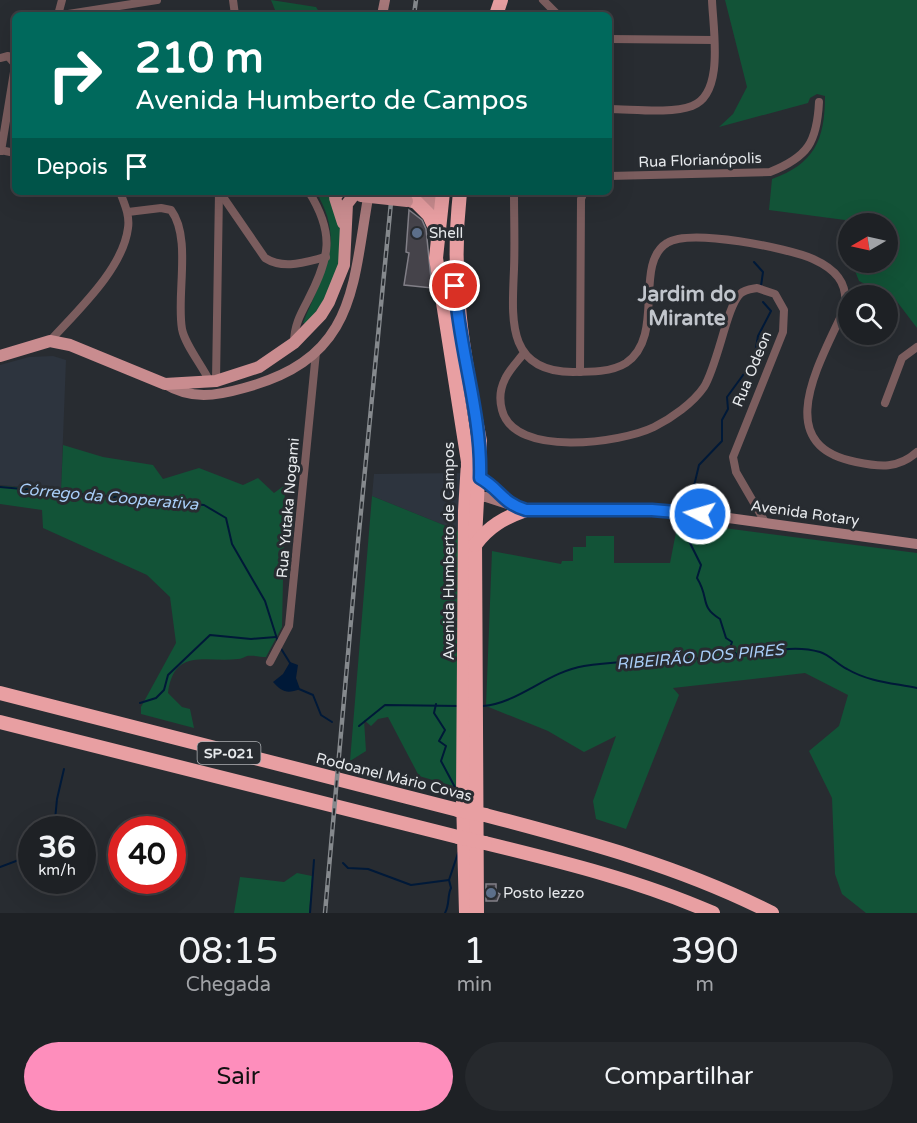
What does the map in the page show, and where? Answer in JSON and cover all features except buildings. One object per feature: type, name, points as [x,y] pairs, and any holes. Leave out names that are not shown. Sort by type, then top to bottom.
[{"type":"highway","name":"Avenida Humberto de Campos","points":[[459,195],[455,273],[460,328],[480,441],[472,497],[463,798],[475,909]]},
{"type":"highway","points":[[416,198],[429,215],[437,232]]},
{"type":"highway","points":[[442,198],[456,226]]},
{"type":"highway","name":"Avenida Humberto de Campos","points":[[442,198],[436,258],[474,476]]},
{"type":"highway","points":[[436,258],[443,273],[455,273]]},
{"type":"highway","name":"Avenida Humberto de Campos","points":[[472,497],[475,545],[475,909]]},
{"type":"highway","points":[[475,545],[484,532],[501,520],[526,510]]},
{"type":"highway","name":"Rodoanel Mário Covas","points":[[0,693],[484,815],[655,862],[735,894],[772,913]]},
{"type":"highway","name":"SP-021","points":[[0,722],[581,867],[646,886],[713,913]]},
{"type":"main road","points":[[347,242],[349,195]]},
{"type":"main road","points":[[0,356],[50,341],[70,345],[165,384],[213,381],[260,367],[294,343],[321,315],[329,302],[342,273],[347,242],[349,195]]},
{"type":"main road","points":[[366,195],[442,198]]},
{"type":"street","points":[[79,12],[157,0]]},
{"type":"street","points":[[543,0],[555,12]]},
{"type":"street","points":[[612,109],[680,109],[702,100],[711,88],[714,75],[712,0]]},
{"type":"street","points":[[612,39],[713,40]]},
{"type":"street","points":[[6,152],[12,94]]},
{"type":"street","name":"Rua Florianópolis","points":[[612,176],[770,172],[790,164],[804,153],[814,137],[819,102]]},
{"type":"street","points":[[50,341],[109,272],[124,243],[129,227],[128,212],[121,195]]},
{"type":"street","points":[[213,381],[220,195]]},
{"type":"street","points":[[221,195],[259,250],[275,265],[298,264],[326,257]]},
{"type":"street","points":[[294,343],[295,326],[326,257],[327,229],[321,211],[311,195]]},
{"type":"street","points":[[165,384],[190,395],[225,394],[279,375],[316,352],[338,325],[347,307],[360,260],[349,195]]},
{"type":"street","points":[[514,195],[512,309],[514,330],[524,353],[552,370],[580,372],[617,367],[636,353],[648,326],[652,267],[658,251],[667,242],[696,237],[774,246],[824,264],[843,284],[846,295],[844,307],[810,389],[807,421],[812,436],[832,455],[874,466],[898,465],[917,452]]},
{"type":"street","points":[[580,372],[583,195]]},
{"type":"street","points":[[128,212],[161,208],[171,210],[176,218],[181,261],[182,326],[187,345],[198,357],[213,381]]},
{"type":"street","name":"Rua Odeon","points":[[524,353],[505,377],[500,392],[503,416],[511,427],[523,436],[546,441],[615,440],[656,426],[681,410],[703,388],[712,370],[733,304],[740,294],[757,288],[775,294],[784,310],[783,332],[733,457],[736,472],[765,522]]},
{"type":"street","points":[[885,403],[902,358],[917,347]]},
{"type":"street","name":"Rua Yutaka Nogami","points":[[270,662],[289,626],[316,352]]},
{"type":"street","name":"Avenida Rotary","points":[[474,476],[488,482],[510,505]]},
{"type":"street","name":"Avenida Rotary","points":[[472,497],[526,510],[678,511],[917,544]]},
{"type":"shaded area","points":[[53,356],[66,360],[61,490],[0,485],[0,365],[29,357]]},
{"type":"shaded area","points":[[463,473],[461,532],[372,496],[374,474]]},
{"type":"green space","points":[[271,0],[316,7],[319,12],[276,12]]},
{"type":"green space","points":[[725,0],[917,0],[917,328],[898,303],[898,285],[867,285],[859,281],[856,273],[898,273],[898,213],[838,213],[838,219],[769,210],[772,179],[798,166],[807,158],[819,138],[823,125],[825,96],[817,94],[810,98],[808,103],[719,127],[733,114],[747,87]]},
{"type":"green space","points":[[318,195],[331,195],[343,238],[341,262],[328,293],[308,323],[303,323],[328,259],[331,243],[330,227]]},
{"type":"green space","points":[[63,445],[103,457],[153,465],[163,479],[199,468],[243,485],[258,478],[274,493],[285,485],[282,627],[266,657],[193,660],[177,669],[171,678],[168,693],[182,707],[190,709],[194,728],[141,714],[141,707],[176,643],[170,597],[147,575],[43,528],[42,510],[0,504],[0,486],[61,490]]},
{"type":"green space","points":[[372,496],[461,532],[460,788],[419,776],[388,717],[378,719],[371,726],[364,720],[366,751],[350,761]]},
{"type":"green space","points":[[678,522],[917,553],[917,913],[866,913],[842,894],[835,874],[832,798],[809,751],[839,726],[848,695],[805,673],[673,688],[679,695],[626,829],[596,819],[593,801],[616,736],[584,752],[548,731],[486,706],[492,551],[561,564],[562,561],[573,561],[573,547],[586,547],[586,536],[614,536],[614,563],[670,563]]},
{"type":"green space","points":[[297,873],[312,876],[309,913],[234,913],[240,877],[284,882]]},
{"type":"water","points":[[290,662],[298,665],[296,678],[300,689],[288,692],[273,682],[283,674]]},
{"type":"waterway","points":[[754,262],[763,272],[761,286]]},
{"type":"waterway","points":[[685,503],[694,486],[699,465],[722,441],[722,420],[728,409],[727,397],[754,360],[758,336],[771,311],[763,302]]},
{"type":"waterway","name":"Córrego da Cooperativa","points":[[0,487],[204,505],[226,518],[232,544],[265,601],[278,642]]},
{"type":"waterway","points":[[688,520],[689,541],[701,565],[697,578],[707,606],[720,619],[726,638],[732,642],[730,648],[737,655]]},
{"type":"waterway","name":"RIBEIRÃO DOS PIRES","points":[[140,703],[156,698],[164,690],[168,675],[210,635],[251,639],[276,637]]},
{"type":"waterway","name":"RIBEIRÃO DOS PIRES","points":[[280,647],[290,663]]},
{"type":"waterway","name":"RIBEIRÃO DOS PIRES","points":[[483,706],[509,699],[558,674],[584,666],[730,657],[786,649],[820,652],[864,677],[917,688]]},
{"type":"waterway","name":"RIBEIRÃO DOS PIRES","points":[[299,689],[313,695],[321,715],[332,722]]},
{"type":"waterway","points":[[436,704],[434,713],[445,730],[439,741],[446,746],[441,761],[457,791]]},
{"type":"waterway","name":"RIBEIRÃO DOS PIRES","points":[[359,726],[385,705],[459,706]]},
{"type":"waterway","name":"RIBEIRÃO DOS PIRES","points":[[55,816],[64,769]]},
{"type":"waterway","points":[[445,913],[451,888],[449,880],[458,853]]},
{"type":"waterway","name":"RIBEIRÃO DOS PIRES","points":[[0,867],[18,860]]},
{"type":"waterway","points":[[310,913],[314,860]]},
{"type":"waterway","points":[[343,863],[348,868],[368,869],[411,885],[449,880]]},
{"type":"railway","points":[[414,12],[416,0]]},
{"type":"railway","points":[[325,913],[392,195]]},
{"type":"place","name":"Shell","points":[[417,233]]},
{"type":"place","name":"Posto Iezzo","points":[[491,893]]},
{"type":"district","name":"Jardim do Mirante","points":[[687,306]]},
{"type":"route","points":[[455,286],[480,441],[480,478],[488,482],[510,505],[526,510],[652,510],[700,514]]}]
